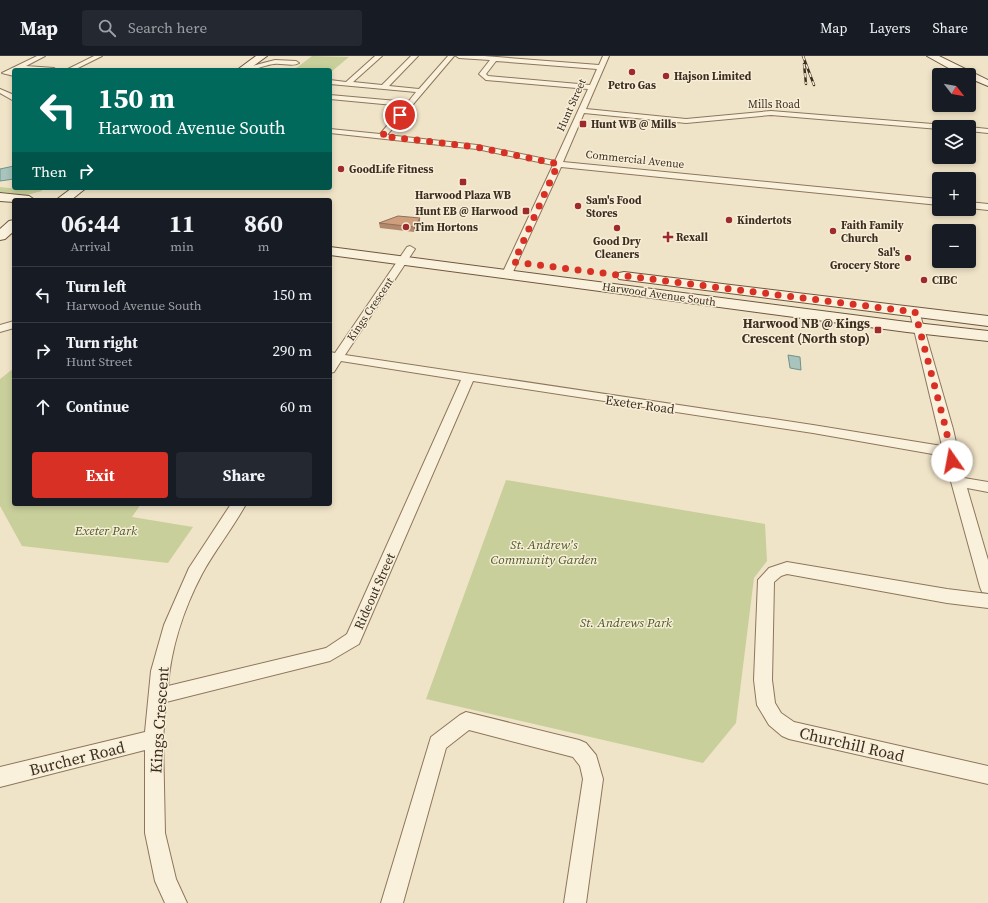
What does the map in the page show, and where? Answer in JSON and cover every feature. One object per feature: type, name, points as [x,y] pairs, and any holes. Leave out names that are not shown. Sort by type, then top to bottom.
[{"type":"main road","points":[[244,68],[262,56]]},
{"type":"main road","points":[[934,57],[955,68]]},
{"type":"main road","points":[[976,78],[988,83]]},
{"type":"main road","points":[[51,198],[63,190]]},
{"type":"main road","points":[[65,198],[77,190]]},
{"type":"main road","points":[[0,197],[12,198]]},
{"type":"main road","points":[[0,236],[12,226]]},
{"type":"main road","points":[[0,241],[12,234]]},
{"type":"main road","name":"Harwood Avenue South","points":[[332,238],[406,255]]},
{"type":"main road","name":"Harwood Avenue South","points":[[332,251],[406,255],[687,290],[915,312],[988,321]]},
{"type":"main road","name":"Harwood Avenue South","points":[[687,290],[919,329],[988,336]]},
{"type":"street","points":[[17,68],[42,56]]},
{"type":"street","points":[[73,68],[98,56]]},
{"type":"street","points":[[267,56],[270,60],[275,62]]},
{"type":"street","points":[[347,84],[379,56]]},
{"type":"street","points":[[384,87],[415,56]]},
{"type":"street","points":[[382,136],[451,56]]},
{"type":"street","points":[[459,56],[601,67]]},
{"type":"street","points":[[568,64],[572,56]]},
{"type":"street","name":"Hunt Street","points":[[510,268],[606,56]]},
{"type":"street","points":[[494,59],[482,74],[486,78],[593,87]]},
{"type":"street","points":[[247,68],[275,62],[298,62],[290,68]]},
{"type":"street","points":[[20,67],[30,68]]},
{"type":"street","points":[[332,82],[422,91]]},
{"type":"street","points":[[2,89],[12,97]]},
{"type":"street","points":[[332,97],[410,104]]},
{"type":"street","name":"Mills Road","points":[[582,111],[686,121],[772,113],[932,126]]},
{"type":"street","points":[[976,130],[988,131]]},
{"type":"street","name":"Commercial Avenue","points":[[332,131],[476,147],[558,164],[932,201]]},
{"type":"street","points":[[976,206],[988,207]]},
{"type":"street","name":"Kings Crescent","points":[[334,357],[406,255]]},
{"type":"street","points":[[915,312],[946,429],[950,452],[988,587]]},
{"type":"street","points":[[0,329],[12,325]]},
{"type":"street","name":"Exeter Road","points":[[334,357],[950,452]]},
{"type":"street","name":"Rideout Street","points":[[158,696],[330,654],[352,639],[468,378]]},
{"type":"street","points":[[959,482],[988,487]]},
{"type":"street","name":"Kings Crescent","points":[[176,903],[166,881],[155,833],[154,739],[160,671],[175,619],[195,572],[238,506]]},
{"type":"street","name":"Churchill Road","points":[[988,601],[954,597],[787,568],[776,572],[766,580],[764,680],[766,705],[775,719],[789,730],[988,775]]},
{"type":"street","points":[[392,903],[438,743],[466,721],[579,748],[589,762],[593,779],[575,903]]},
{"type":"street","name":"Burcher Road","points":[[0,777],[154,739]]},
{"type":"green space","points":[[312,56],[349,57],[332,71],[332,68],[296,68]]},
{"type":"green space","points":[[0,187],[12,188],[12,190],[42,191],[27,195],[0,192]]},
{"type":"green space","name":"Exeter Park","points":[[12,370],[12,506],[140,506],[132,517],[193,527],[168,563],[22,546],[0,506],[0,379]]},
{"type":"green space","name":"St. Andrews Park","points":[[506,480],[765,524],[767,561],[754,578],[736,723],[703,763],[426,699]]},
{"type":"water","points":[[12,166],[12,179],[0,181],[0,169]]},
{"type":"water","points":[[788,355],[800,357],[801,370],[790,368]]},
{"type":"building","points":[[398,216],[420,218],[414,227],[379,223]]},
{"type":"railway","points":[[803,56],[814,85]]},
{"type":"railway","points":[[804,64],[806,84]]},
{"type":"place","name":"Petro Gas","points":[[632,72]]},
{"type":"place","name":"Hajson Limited","points":[[666,76]]},
{"type":"place","name":"Hunt WB @ Mills","points":[[583,124]]},
{"type":"place","name":"GoodLife Fitness","points":[[341,169]]},
{"type":"place","name":"Harwood Plaza WB","points":[[463,182]]},
{"type":"place","name":"Sam's Food Stores","points":[[578,206]]},
{"type":"place","name":"Hunt EB @ Harwood","points":[[526,211]]},
{"type":"place","name":"Kindertots","points":[[729,220]]},
{"type":"place","name":"Tim Hortons","points":[[406,227]]},
{"type":"place","name":"Good Dry Cleaners","points":[[617,228]]},
{"type":"place","name":"Faith Family Church","points":[[833,231]]},
{"type":"place","name":"Rexall","points":[[668,237]]},
{"type":"place","name":"Sal's Grocery Store","points":[[908,258]]},
{"type":"place","name":"CIBC","points":[[924,280]]},
{"type":"place","name":"Harwood NB @ Kings Crescent (North stop)","points":[[878,330]]},
{"type":"route","points":[[400,115],[382,136],[476,147],[558,164],[514,262],[915,312],[946,429],[952,461]]},
{"type":"park label","name":"St. Andrew's Community Garden","points":[[544,552]]}]
